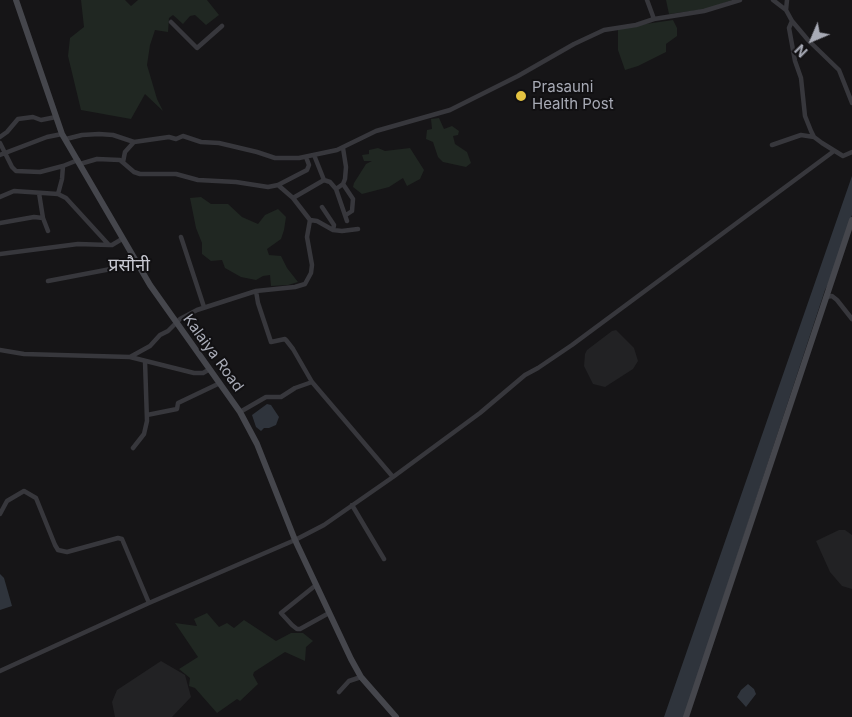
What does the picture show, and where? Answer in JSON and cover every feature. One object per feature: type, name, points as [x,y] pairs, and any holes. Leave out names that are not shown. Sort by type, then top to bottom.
[{"type":"main road","name":"Kalaiya Road","points":[[16,0],[64,137],[137,264],[176,323],[240,412],[266,465],[295,540],[351,659],[361,676],[396,717]]},
{"type":"main road","points":[[686,717],[852,220]]},
{"type":"street","points":[[647,0],[654,19]]},
{"type":"street","points":[[3,154],[47,137],[100,134],[134,142],[169,137],[176,139],[183,136],[201,142],[257,152],[275,158],[288,160],[306,157],[344,148],[376,131],[450,110],[604,30],[704,11],[740,0]]},
{"type":"street","points":[[773,0],[786,10],[792,21],[808,40],[839,70],[852,103]]},
{"type":"street","points":[[786,0],[786,10]]},
{"type":"street","points":[[792,21],[789,28],[795,61],[801,78],[805,116],[814,137]]},
{"type":"street","points":[[171,22],[198,48],[222,26]]},
{"type":"street","points":[[0,137],[18,119],[33,117],[41,120],[56,117]]},
{"type":"street","points":[[772,145],[801,135],[814,137],[843,156],[852,152]]},
{"type":"street","points":[[124,162],[125,152],[134,142]]},
{"type":"street","points":[[0,143],[3,154],[16,171],[40,172],[79,162],[109,158],[124,162],[134,172],[140,174],[176,174],[198,180],[236,182],[268,187],[278,185],[307,170],[309,165],[306,157]]},
{"type":"street","points":[[344,148],[346,167],[343,184],[353,199],[352,211],[346,215]]},
{"type":"street","points":[[0,671],[149,603],[295,540],[324,525],[480,412],[525,375],[572,345],[834,151]]},
{"type":"street","points":[[314,155],[324,180]]},
{"type":"street","points":[[58,194],[63,166]]},
{"type":"street","points":[[293,198],[324,180],[330,182],[336,189],[347,221]]},
{"type":"street","points":[[336,189],[343,184]]},
{"type":"street","points":[[278,185],[293,198],[310,220],[317,221],[333,230],[358,229]]},
{"type":"street","points":[[0,197],[14,191],[58,194],[66,198],[109,245]]},
{"type":"street","points":[[39,193],[43,218],[48,231]]},
{"type":"street","points":[[322,207],[334,225],[333,230]]},
{"type":"street","points":[[0,223],[34,217],[43,218]]},
{"type":"street","points":[[130,357],[150,346],[160,335],[189,313],[256,291],[296,287],[306,284],[312,265],[307,237],[310,220]]},
{"type":"street","points":[[181,237],[204,307]]},
{"type":"street","points":[[0,254],[78,244],[112,245],[122,239]]},
{"type":"street","points":[[48,282],[137,264]]},
{"type":"street","points":[[256,291],[271,342],[286,340],[312,382],[392,477]]},
{"type":"street","points":[[826,297],[832,296],[837,300],[852,319]]},
{"type":"street","points":[[0,350],[24,354],[130,357],[194,373],[203,373],[210,369]]},
{"type":"street","points":[[133,448],[145,430],[147,415],[145,362]]},
{"type":"street","points":[[240,412],[266,397],[281,397],[295,388],[312,382]]},
{"type":"street","points":[[147,415],[177,409],[178,403],[220,383]]},
{"type":"street","points":[[0,514],[7,500],[24,491],[36,498],[58,550],[67,552],[118,538],[122,539],[149,603]]},
{"type":"street","points":[[352,505],[384,559]]},
{"type":"street","points":[[316,585],[281,613],[297,629],[300,629],[329,613]]},
{"type":"street","points":[[339,692],[349,681],[361,676]]},
{"type":"shaded area","points":[[81,0],[125,0],[131,6],[138,0],[207,0],[219,15],[206,25],[195,15],[190,16],[183,24],[173,15],[169,18],[168,32],[155,30],[150,45],[147,65],[157,99],[163,111],[145,94],[131,119],[81,110],[68,56],[70,38],[84,27]]},
{"type":"shaded area","points":[[666,0],[732,0],[707,9],[669,14]]},
{"type":"shaded area","points":[[673,20],[677,28],[677,36],[666,44],[666,52],[638,66],[625,70],[618,50],[618,28]]},
{"type":"shaded area","points":[[439,118],[444,129],[452,126],[459,131],[458,135],[453,136],[455,144],[467,152],[471,163],[466,167],[443,162],[438,157],[433,142],[426,139],[427,130],[432,129],[431,119]]},
{"type":"shaded area","points":[[378,148],[385,151],[410,148],[424,170],[420,179],[407,186],[403,178],[389,187],[362,194],[353,187],[354,183],[366,164],[372,161],[364,161],[362,155],[369,154],[369,150]]},
{"type":"shaded area","points":[[852,176],[852,215],[832,276],[825,290],[684,717],[664,717]]},
{"type":"shaded area","points":[[201,197],[211,204],[228,204],[242,217],[258,224],[265,215],[278,209],[286,217],[284,230],[281,239],[267,249],[269,255],[281,256],[287,268],[298,282],[288,285],[271,286],[270,275],[256,280],[241,277],[225,268],[222,260],[211,261],[202,254],[202,243],[196,228],[190,198]]},
{"type":"shaded area","points":[[616,330],[634,348],[638,361],[633,369],[605,387],[593,384],[584,366],[585,354],[587,350]]},
{"type":"shaded area","points":[[267,404],[271,405],[279,417],[276,425],[264,428],[261,431],[256,427],[252,415]]},
{"type":"shaded area","points":[[839,530],[845,530],[852,535],[852,589],[842,586],[830,572],[816,541]]},
{"type":"shaded area","points":[[0,574],[4,578],[12,606],[0,610]]},
{"type":"shaded area","points":[[207,613],[219,627],[227,623],[234,628],[244,620],[276,641],[291,633],[303,633],[313,641],[306,647],[305,661],[285,652],[254,672],[253,675],[258,684],[240,701],[237,699],[217,713],[195,688],[189,686],[190,678],[179,669],[198,657],[175,623],[197,626],[194,619]]},
{"type":"shaded area","points":[[161,661],[185,675],[191,697],[172,717],[115,717],[112,702],[117,690]]},
{"type":"shaded area","points":[[748,684],[754,689],[756,694],[746,707],[737,697]]},
{"type":"place","name":"Prasauni Health Post","points":[[521,96]]},
{"type":"district","name":"प्रसौनी","points":[[129,266]]}]
